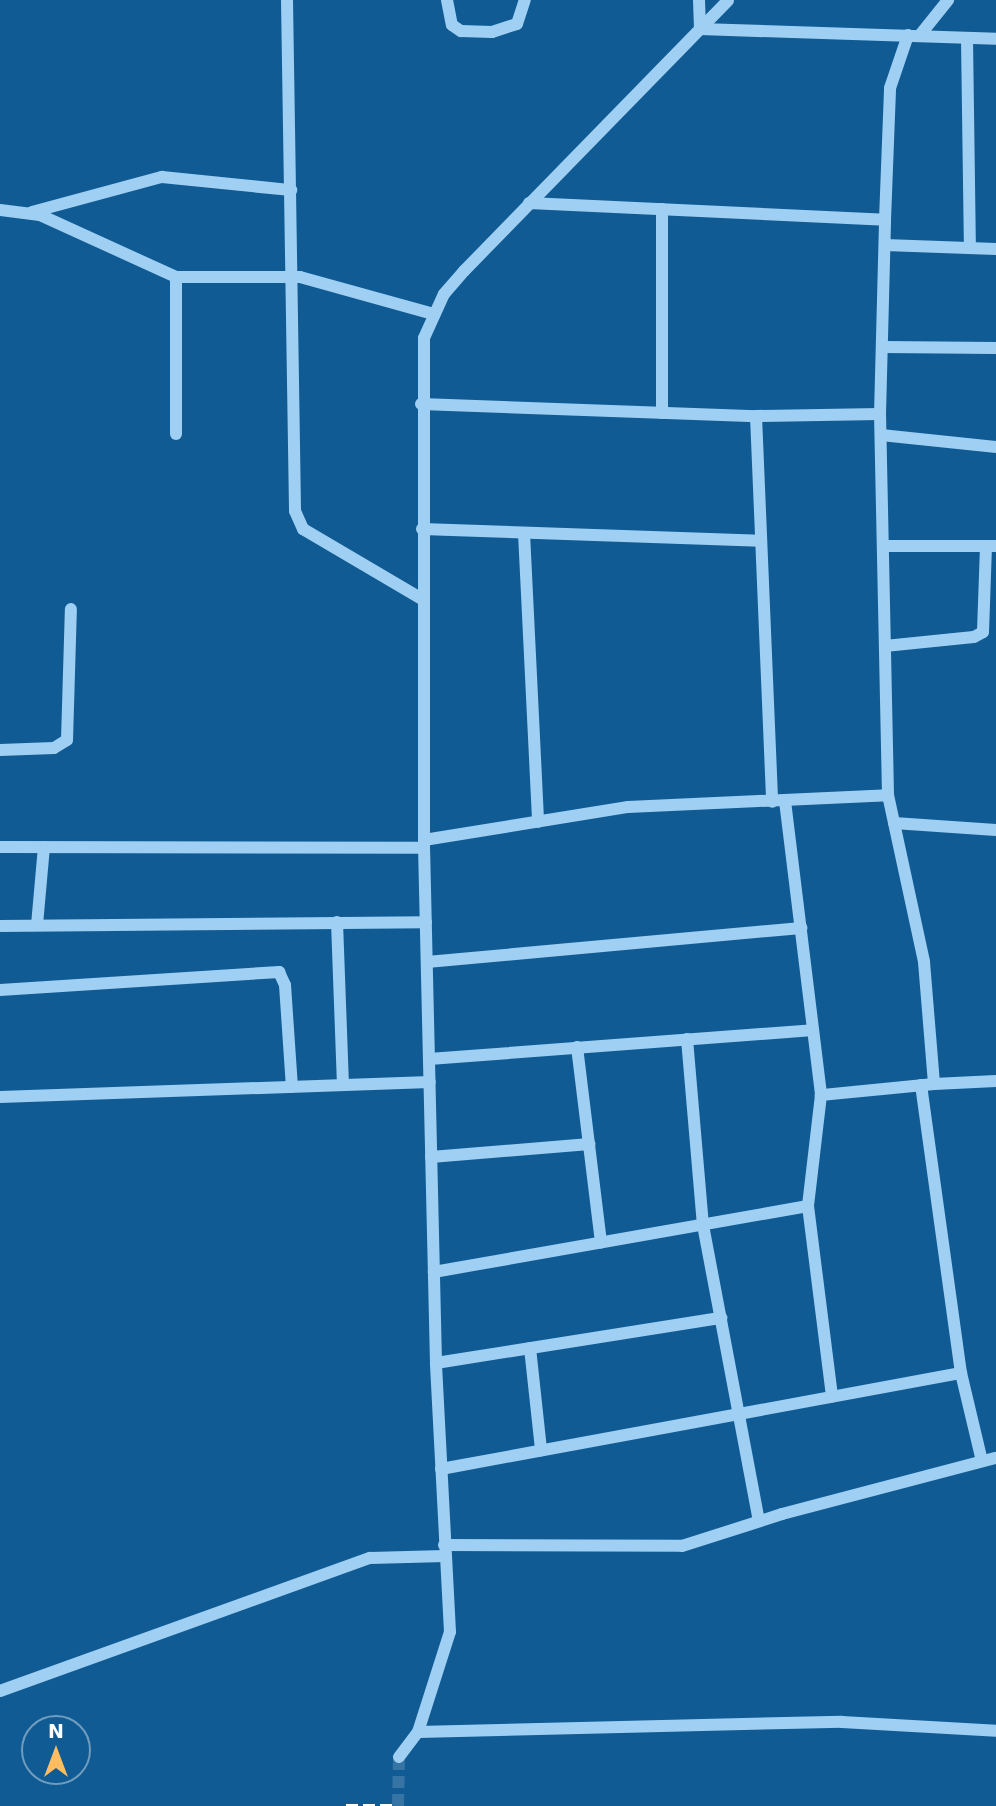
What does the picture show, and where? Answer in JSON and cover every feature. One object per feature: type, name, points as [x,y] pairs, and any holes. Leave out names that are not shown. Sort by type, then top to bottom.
[{"type":"street","points":[[287,0],[298,520],[310,534],[422,599]]},
{"type":"street","points":[[447,0],[452,25],[461,30],[492,32],[517,24],[525,0]]},
{"type":"street","points":[[699,0],[700,29]]},
{"type":"street","points":[[399,1757],[418,1732],[450,1632],[436,1363],[424,844],[421,404],[424,338],[433,314],[464,271],[728,0]]},
{"type":"street","points":[[948,0],[914,35],[890,88],[880,414],[888,795],[924,962],[927,1085],[961,1373],[982,1461]]},
{"type":"street","points":[[700,29],[996,39]]},
{"type":"street","points":[[967,39],[970,248]]},
{"type":"street","points":[[0,210],[32,212],[162,177],[291,190]]},
{"type":"street","points":[[529,203],[885,219]]},
{"type":"street","points":[[662,209],[662,413]]},
{"type":"street","points":[[32,212],[176,277],[293,276],[433,314]]},
{"type":"street","points":[[885,245],[996,248]]},
{"type":"street","points":[[176,277],[176,434]]},
{"type":"street","points":[[882,347],[996,348]]},
{"type":"street","points":[[421,404],[756,416],[880,414]]},
{"type":"street","points":[[756,416],[760,541],[779,802],[801,929],[821,1095],[808,1206],[832,1396]]},
{"type":"street","points":[[881,435],[996,447]]},
{"type":"street","points":[[422,529],[760,541]]},
{"type":"street","points":[[524,533],[538,822]]},
{"type":"street","points":[[883,546],[991,546],[983,632],[974,637],[885,646]]},
{"type":"street","points":[[0,750],[54,748],[67,740],[71,609]]},
{"type":"street","points":[[0,847],[424,844],[628,807],[888,795]]},
{"type":"street","points":[[894,823],[996,830]]},
{"type":"street","points":[[37,925],[44,847]]},
{"type":"street","points":[[337,922],[343,1085]]},
{"type":"street","points":[[0,926],[426,922]]},
{"type":"street","points":[[427,962],[801,929]]},
{"type":"street","points":[[0,990],[279,972],[285,985],[292,1087]]},
{"type":"street","points":[[429,1059],[813,1030]]},
{"type":"street","points":[[687,1039],[703,1225],[759,1521]]},
{"type":"street","points":[[578,1047],[601,1243]]},
{"type":"street","points":[[821,1095],[996,1081]]},
{"type":"street","points":[[0,1097],[430,1082]]},
{"type":"street","points":[[431,1157],[589,1144]]},
{"type":"street","points":[[434,1272],[808,1206]]},
{"type":"street","points":[[436,1363],[721,1318]]},
{"type":"street","points":[[530,1348],[541,1450]]},
{"type":"street","points":[[441,1469],[961,1373]]},
{"type":"street","points":[[0,1691],[370,1558],[445,1551],[668,1547],[694,1544],[759,1521],[996,1458]]},
{"type":"street","points":[[418,1732],[842,1722],[996,1731]]},
{"type":"tunnel","points":[[398,1806],[399,1757]]},
{"type":"railway","points":[[346,1806],[397,1806]]}]
